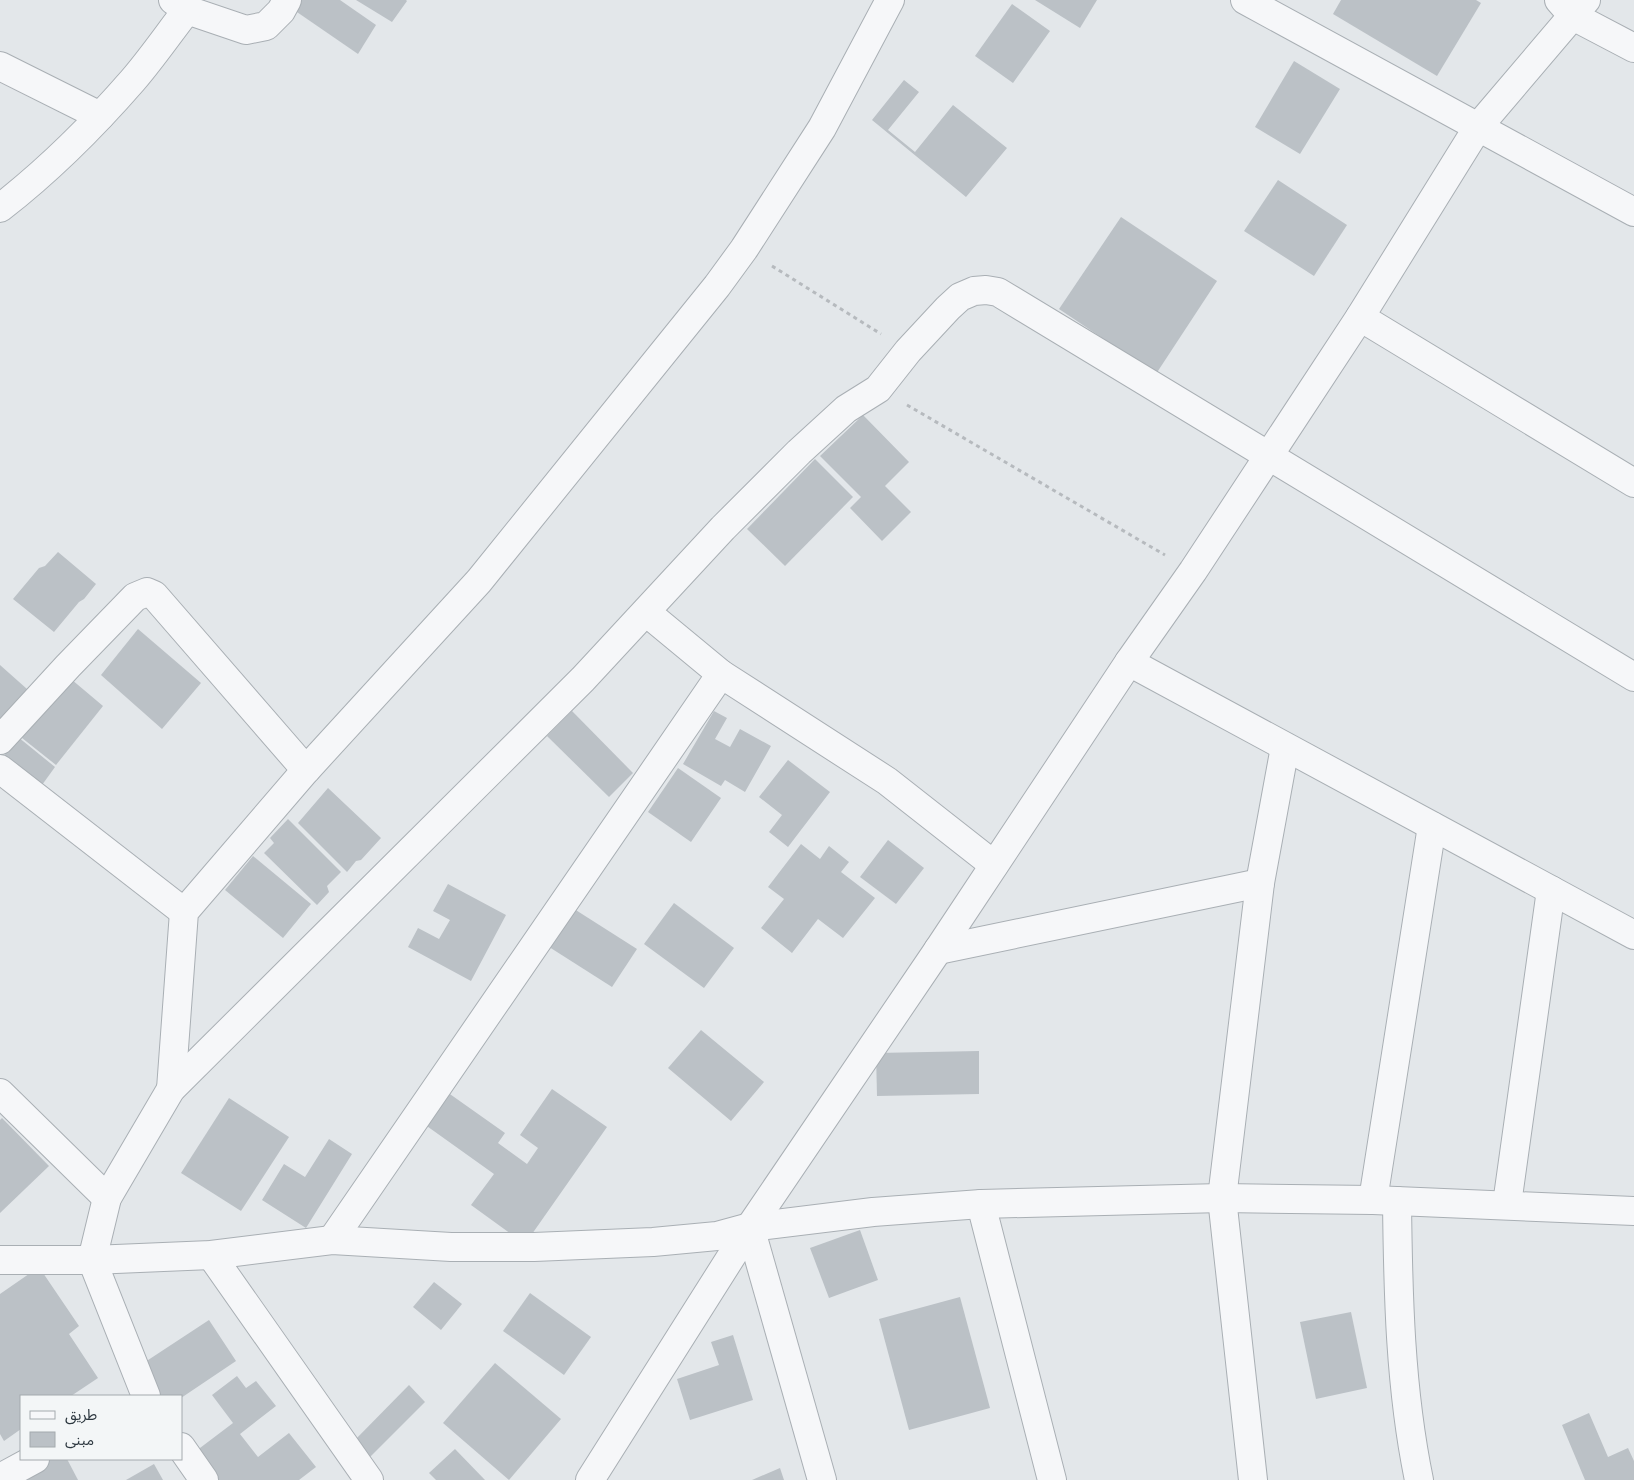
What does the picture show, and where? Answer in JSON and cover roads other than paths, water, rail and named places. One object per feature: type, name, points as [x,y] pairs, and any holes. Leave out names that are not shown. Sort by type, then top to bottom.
[{"type":"street","points":[[0,208],[31,184],[100,116],[134,79],[180,5],[246,30],[266,26],[281,11],[287,0]]},
{"type":"street","points":[[171,1089],[184,912],[306,770],[479,581],[710,294],[744,249],[822,128],[890,0]]},
{"type":"street","points":[[1245,0],[1634,212]]},
{"type":"street","points":[[590,1480],[750,1227],[1269,456],[1360,316],[1478,127],[1573,5],[1634,48]]},
{"type":"street","points":[[0,66],[100,116]]},
{"type":"street","points":[[146,1395],[92,1260],[107,1198],[171,1089],[577,685],[723,528],[798,452],[846,409],[878,389],[908,351],[960,297],[974,291],[998,292],[1634,677]]},
{"type":"street","points":[[1360,316],[1634,483]]},
{"type":"street","points":[[0,740],[135,597],[147,592],[154,596],[306,770]]},
{"type":"street","points":[[646,612],[721,674],[887,781],[994,865]]},
{"type":"street","points":[[1129,662],[1634,936]]},
{"type":"street","points":[[332,1240],[721,674]]},
{"type":"street","points":[[1253,1480],[1222,1198],[1260,883],[1284,747]]},
{"type":"street","points":[[0,769],[184,912]]},
{"type":"street","points":[[1418,1480],[1385,1200],[1432,826]]},
{"type":"street","points":[[938,950],[1260,883]]},
{"type":"street","points":[[1507,1204],[1551,890]]},
{"type":"street","points":[[0,1094],[107,1198]]},
{"type":"street","points":[[0,1260],[92,1260],[210,1255],[332,1240],[451,1247],[534,1247],[653,1242],[717,1236],[750,1227],[873,1212],[981,1204],[1222,1198],[1385,1200],[1634,1211]]},
{"type":"street","points":[[981,1204],[1052,1480]]},
{"type":"street","points":[[750,1227],[822,1480]]},
{"type":"street","points":[[210,1255],[369,1480]]},
{"type":"street","points":[[182,1448],[204,1480]]},
{"type":"street","points":[[0,1479],[33,1460]]}]
